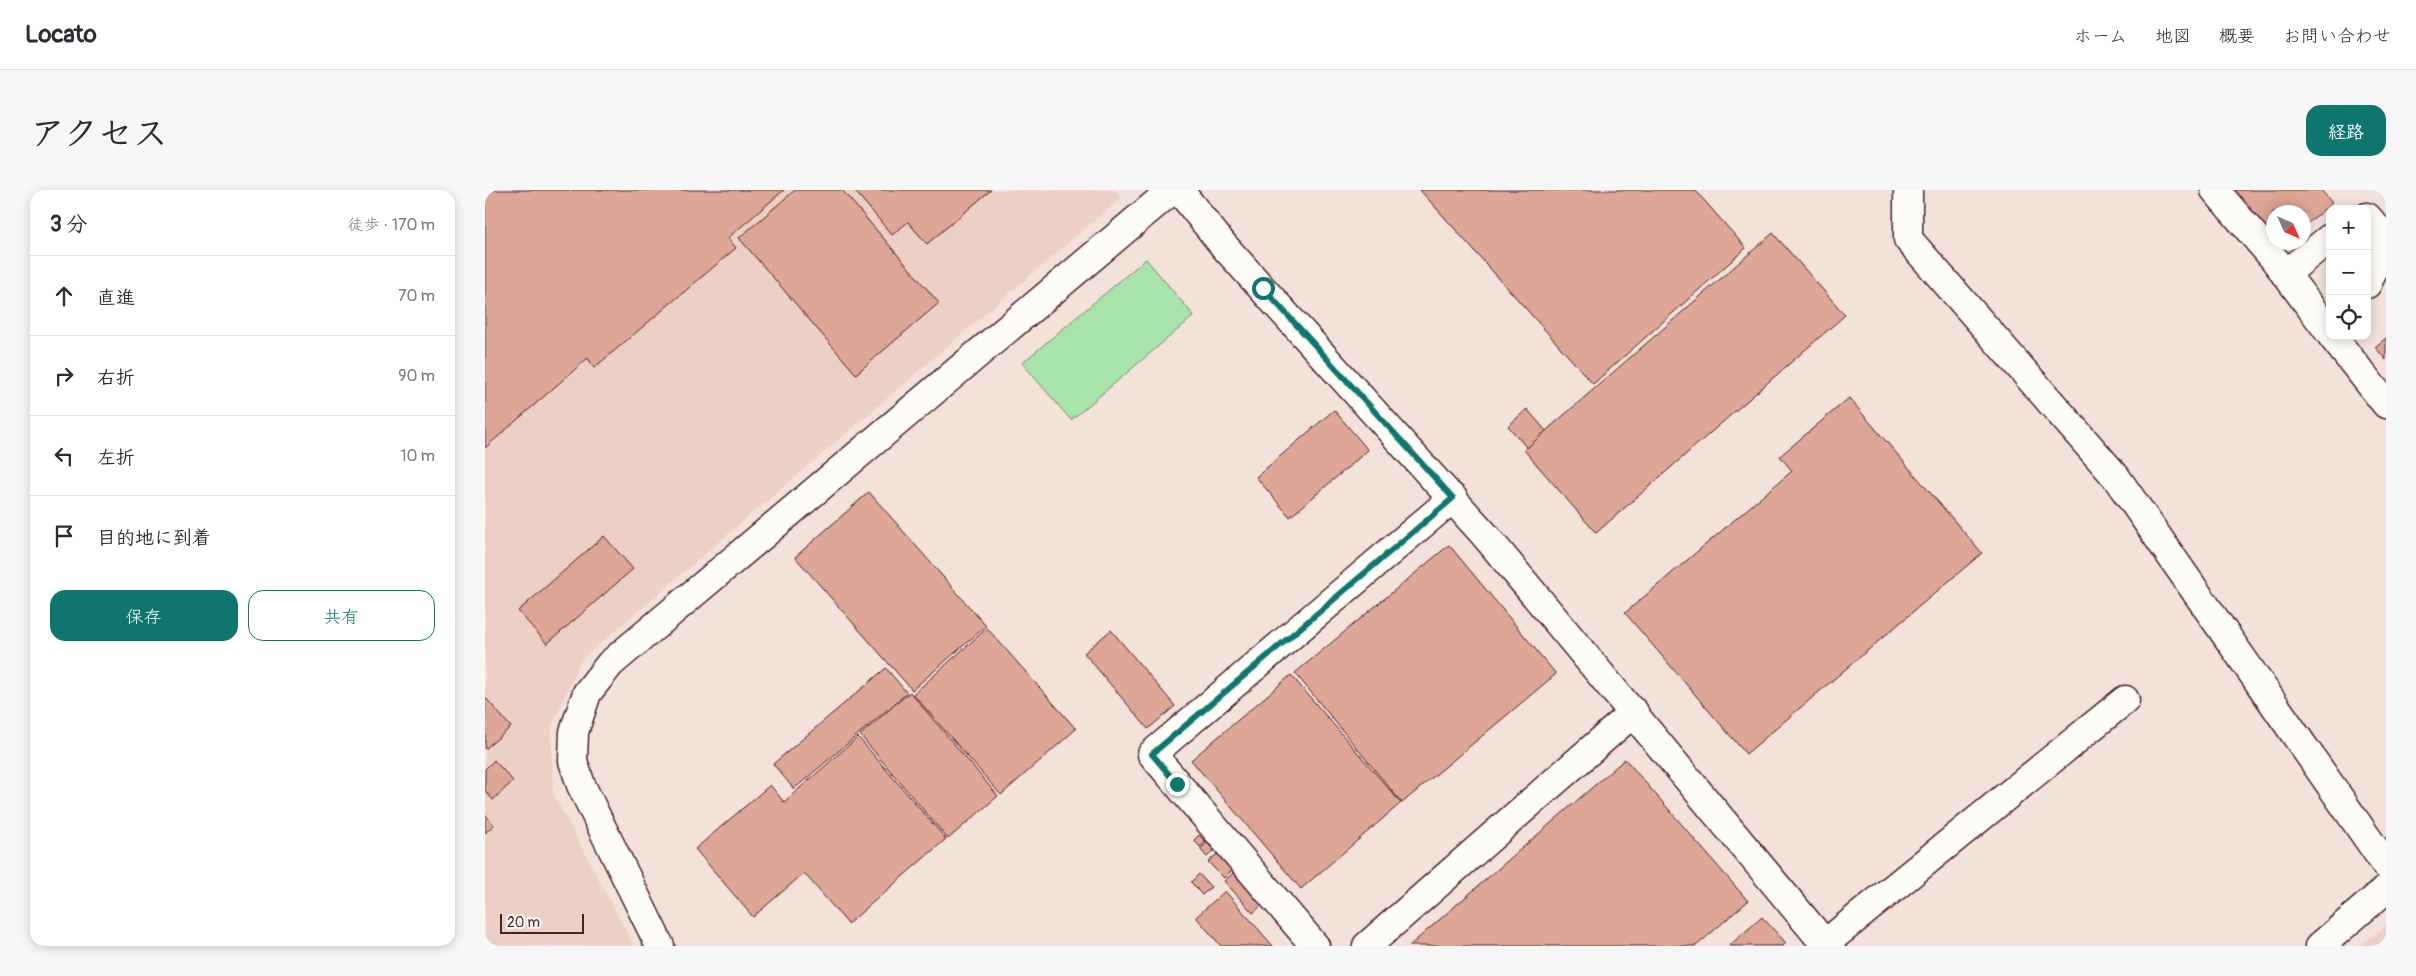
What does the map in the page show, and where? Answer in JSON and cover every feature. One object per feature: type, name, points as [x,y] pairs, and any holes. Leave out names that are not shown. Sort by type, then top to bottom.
[{"type":"street","points":[[2215,190],[2285,274],[2326,328]]},
{"type":"street","points":[[660,946],[581,785],[573,761],[575,732],[587,693],[610,664],[1166,192],[1224,246],[1453,498],[1634,712],[1824,945],[2125,700]]},
{"type":"street","points":[[1915,195],[1908,239],[2116,477],[2386,865]]},
{"type":"street","points":[[2371,221],[2386,238]]},
{"type":"street","points":[[2285,274],[2326,241]]},
{"type":"street","points":[[2371,275],[2380,254],[2386,249]]},
{"type":"street","points":[[2343,342],[2386,404]]},
{"type":"street","points":[[1315,946],[1152,754],[1453,498]]},
{"type":"street","points":[[1367,946],[1634,712]]},
{"type":"street","points":[[2320,946],[2386,889]]},
{"type":"shaded area","points":[[485,190],[1115,190],[1121,198],[580,661],[551,729],[553,793],[634,946],[485,946]]},
{"type":"shaded area","points":[[2386,925],[2386,946],[2360,946]]},
{"type":"green space","points":[[1146,259],[1194,316],[1071,420],[1022,363]]},
{"type":"building","points":[[485,190],[784,190],[728,238],[736,248],[594,368],[588,358],[485,448]]},
{"type":"building","points":[[795,190],[842,190],[939,303],[856,374],[739,238]]},
{"type":"building","points":[[854,190],[991,190],[927,244],[908,222],[892,235]]},
{"type":"building","points":[[1420,190],[1695,190],[1746,248],[1593,384]]},
{"type":"building","points":[[2231,190],[2321,190],[2332,203],[2326,205],[2326,208],[2311,220],[2311,205],[2266,205],[2266,232]]},
{"type":"building","points":[[1773,233],[1845,315],[1596,533],[1524,450]]},
{"type":"building","points":[[2386,338],[2386,360],[2375,347]]},
{"type":"building","points":[[1849,398],[1982,553],[1746,754],[1625,613],[1792,471],[1780,456]]},
{"type":"building","points":[[1527,409],[1546,431],[1527,448],[1508,426]]},
{"type":"building","points":[[1334,410],[1368,450],[1290,517],[1256,477]]},
{"type":"building","points":[[869,492],[986,626],[912,690],[795,557]]},
{"type":"building","points":[[604,536],[633,569],[547,644],[518,611]]},
{"type":"building","points":[[1449,545],[1556,674],[1402,803],[1295,673]]},
{"type":"building","points":[[987,628],[1076,729],[1001,795],[913,694]]},
{"type":"building","points":[[1111,630],[1175,706],[1148,729],[1084,653]]},
{"type":"building","points":[[886,668],[907,693],[794,789],[773,764]]},
{"type":"building","points":[[1291,675],[1401,803],[1301,889],[1191,760]]},
{"type":"building","points":[[910,692],[998,796],[948,839],[860,735]]},
{"type":"building","points":[[485,697],[511,727],[485,749]]},
{"type":"building","points":[[858,737],[946,839],[848,924],[804,873],[753,917],[695,849],[770,785],[784,802]]},
{"type":"building","points":[[1625,759],[1748,901],[1696,946],[1409,946]]},
{"type":"building","points":[[494,760],[513,781],[493,800],[485,791],[485,769]]},
{"type":"building","points":[[485,814],[494,825],[485,833]]},
{"type":"building","points":[[1199,835],[1206,842],[1200,847],[1194,840]]},
{"type":"building","points":[[1207,843],[1214,850],[1207,857],[1200,849]]},
{"type":"building","points":[[1217,854],[1232,870],[1224,878],[1208,862]]},
{"type":"building","points":[[1233,873],[1262,905],[1253,913],[1224,881]]},
{"type":"building","points":[[1199,874],[1211,887],[1202,895],[1191,882]]},
{"type":"building","points":[[1225,891],[1273,946],[1221,946],[1196,917]]},
{"type":"building","points":[[1762,917],[1786,943],[1783,946],[1729,946]]},
{"type":"route","points":[[1177,784],[1152,754],[1453,498],[1263,288]]}]
